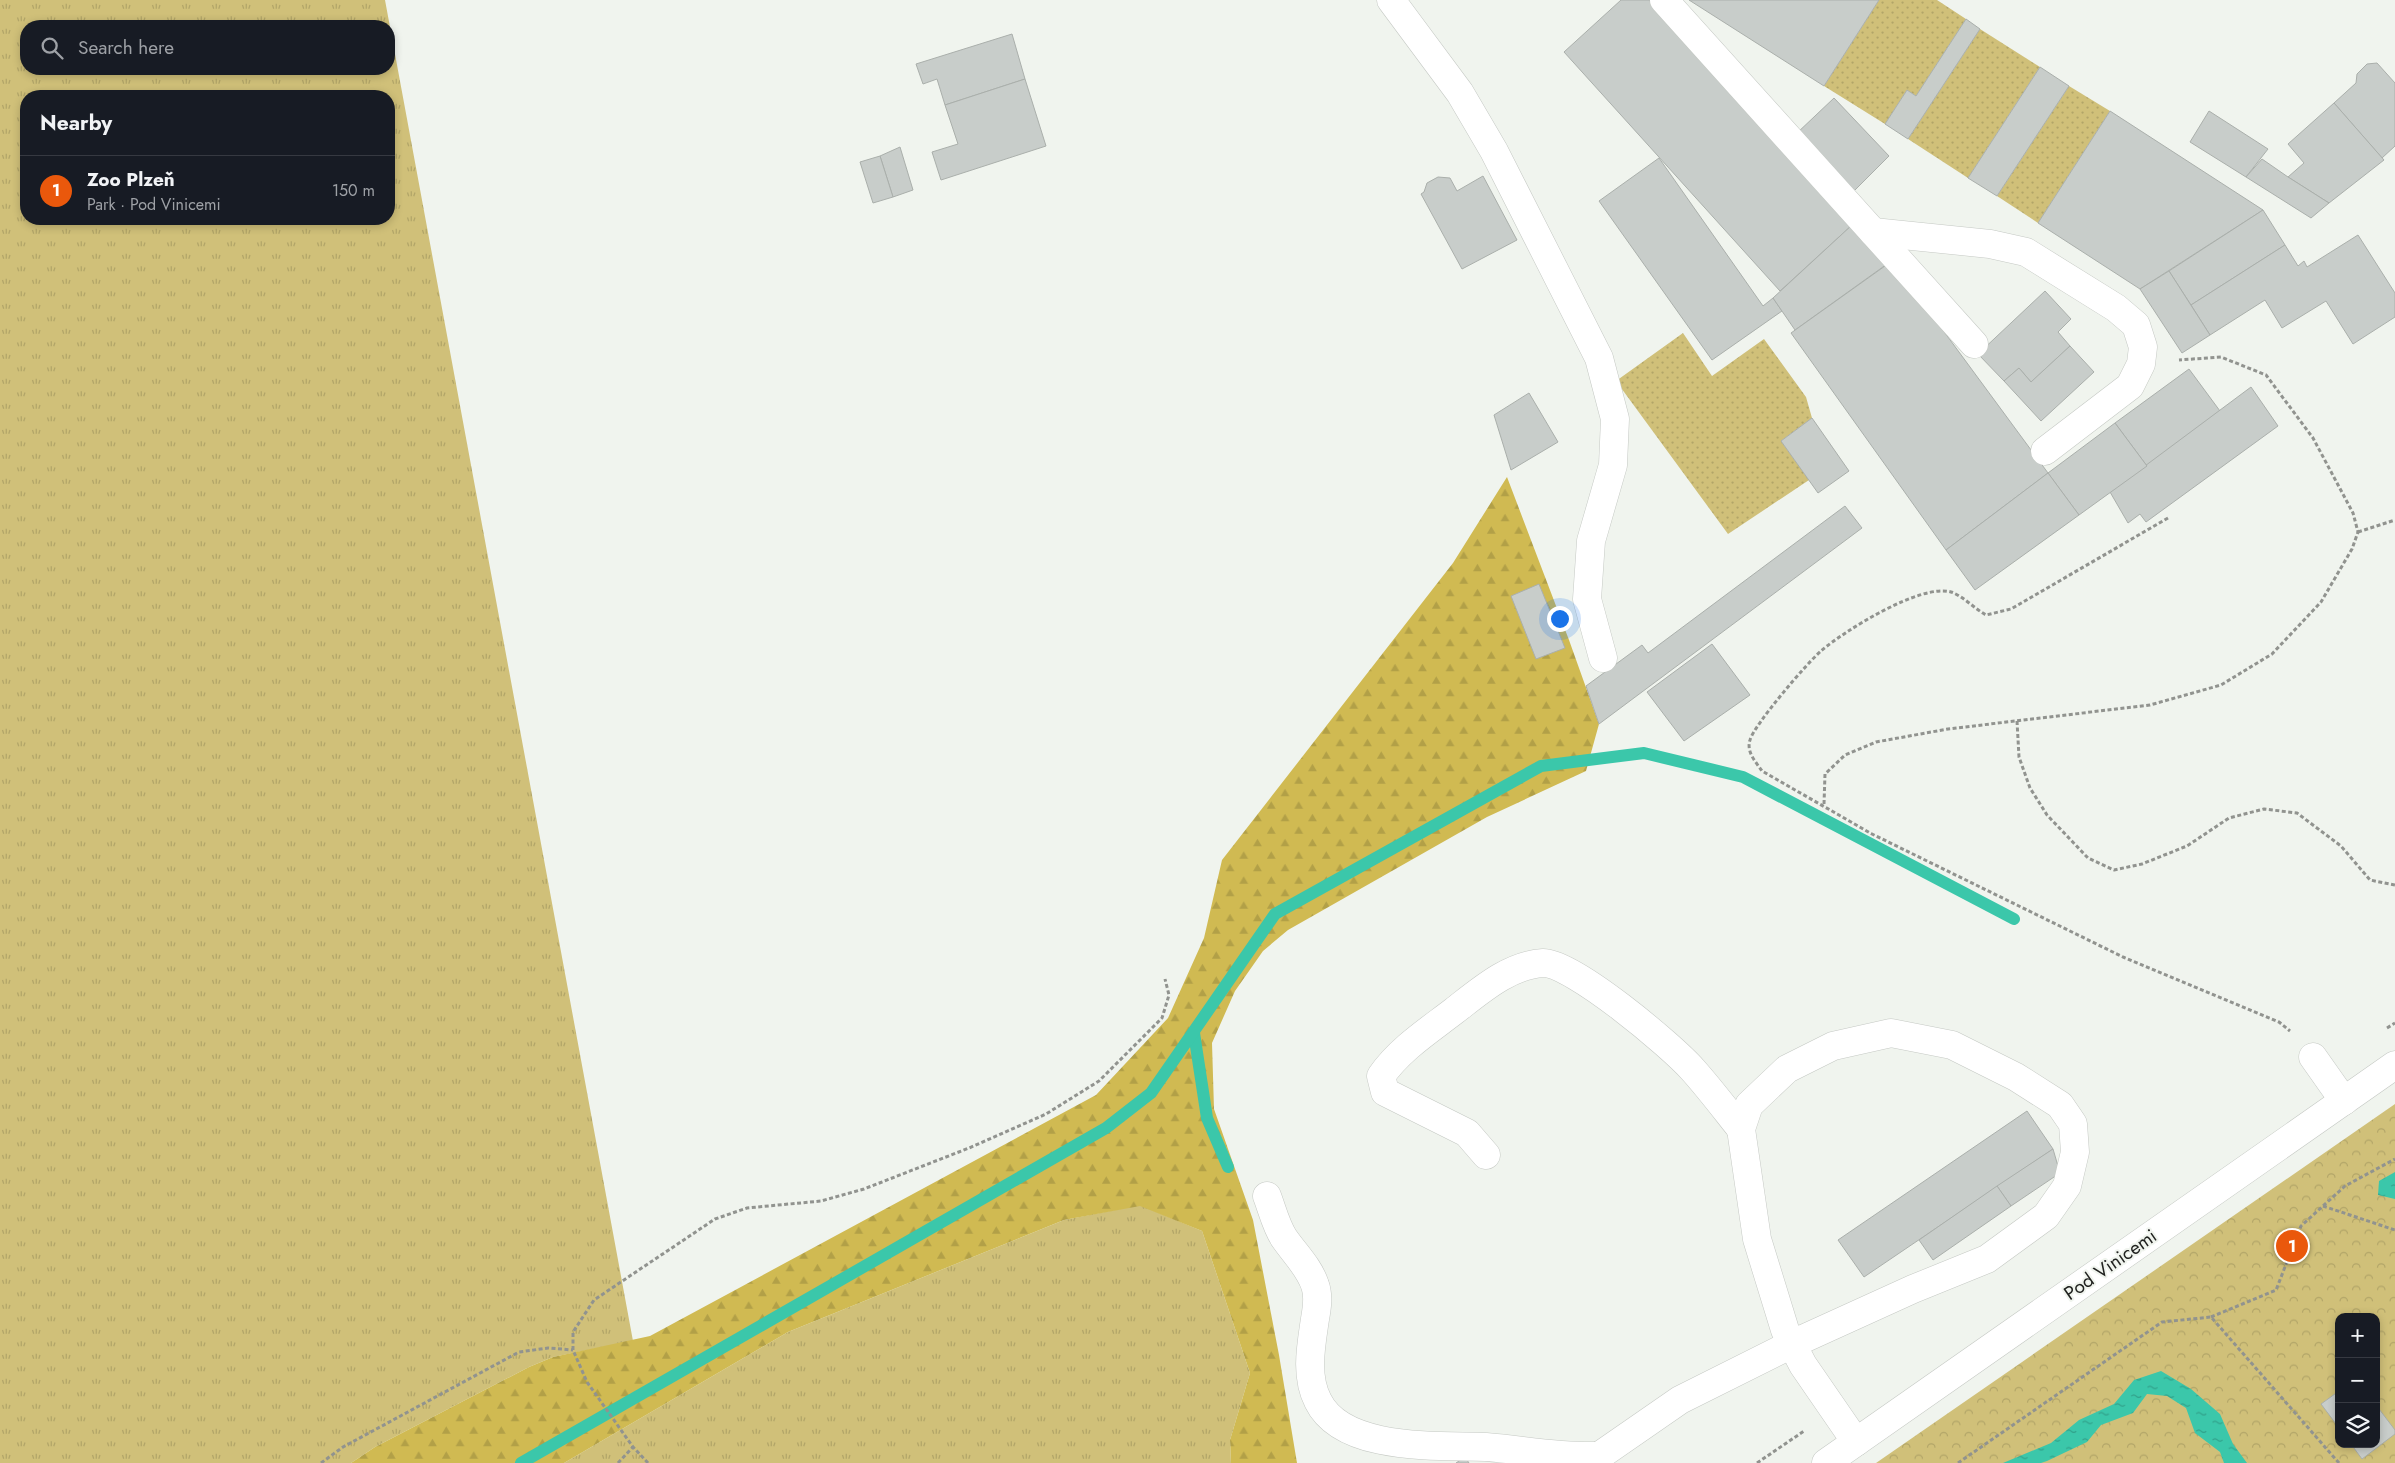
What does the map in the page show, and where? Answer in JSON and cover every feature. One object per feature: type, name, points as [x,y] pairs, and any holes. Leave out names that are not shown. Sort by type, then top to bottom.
[{"type":"street","points":[[1391,0],[1460,93],[1494,150],[1600,358],[1615,419],[1613,465],[1591,541],[1587,599],[1602,658]]},
{"type":"street","points":[[1664,0],[1974,344]]},
{"type":"street","points":[[1873,232],[1990,244],[2026,252],[2116,308],[2136,325],[2143,347],[2141,364],[2130,386],[2045,451]]},
{"type":"street","points":[[1486,1155],[1467,1133],[1385,1092],[1381,1076],[1394,1058],[1464,1003],[1511,970],[1544,963],[1579,977],[1632,1016],[1692,1068],[1741,1129]]},
{"type":"street","points":[[1267,1196],[1283,1236],[1302,1259],[1316,1286],[1317,1303],[1311,1348],[1310,1379],[1318,1402],[1332,1418],[1355,1434],[1411,1446],[1487,1447],[1592,1460],[1680,1400],[1792,1344],[1913,1289],[1987,1260],[2046,1216],[2067,1186],[2075,1152],[2073,1124],[2060,1106],[2016,1077],[1952,1045],[1891,1033],[1833,1046],[1787,1069],[1749,1105],[1741,1129],[1757,1238],[1785,1330],[1792,1344],[1813,1381],[1856,1442]]},
{"type":"street","points":[[2313,1057],[2344,1101]]},
{"type":"street","name":"Pod Vinicemi","points":[[1826,1463],[2395,1065]]},
{"type":"path","points":[[1824,805],[1825,774],[1845,755],[1876,742],[1948,728],[2150,706],[2221,685],[2272,654],[2321,602],[2352,550],[2358,532],[2353,513],[2313,438],[2266,375],[2221,356],[2141,364]]},
{"type":"path","points":[[2168,518],[2011,609],[1986,615],[1951,592],[1933,592],[1882,610],[1821,651],[1761,720],[1749,741],[1751,756],[1762,771],[1872,834],[2123,956],[2279,1022],[2303,1041],[2313,1057]]},
{"type":"path","points":[[2358,532],[2395,520]]},
{"type":"path","points":[[2017,721],[2019,757],[2030,788],[2047,815],[2088,858],[2114,870],[2142,864],[2187,846],[2229,818],[2264,809],[2297,813],[2341,846],[2370,880],[2395,885]]},
{"type":"path","points":[[648,1463],[633,1448],[592,1389],[573,1350],[573,1332],[594,1300],[715,1219],[747,1208],[821,1201],[864,1188],[970,1148],[1046,1114],[1099,1081],[1162,1018],[1169,995],[1165,980]]},
{"type":"path","points":[[1958,1463],[2162,1322],[2211,1317],[2276,1290],[2301,1226],[2345,1186],[2395,1159]]},
{"type":"path","points":[[2323,1206],[2395,1230]]},
{"type":"path","points":[[2211,1317],[2339,1463]]},
{"type":"path","points":[[321,1463],[343,1447],[519,1352],[548,1348],[573,1350]]},
{"type":"path","points":[[618,1463],[633,1448]]},
{"type":"green space","points":[[0,0],[385,0],[389,20],[20,20],[20,75],[395,75],[395,54],[633,1341],[553,1357],[529,1367],[375,1447],[351,1463],[0,1463]]},
{"type":"green space","points":[[1879,0],[1937,0],[1966,19],[1916,96],[1907,90],[1885,124],[1824,86]]},
{"type":"green space","points":[[1980,29],[2040,67],[1968,178],[1908,139]]},
{"type":"green space","points":[[2069,86],[2110,111],[2038,223],[1997,196]]},
{"type":"green space","points":[[1683,333],[1712,376],[1764,339],[1806,397],[1812,418],[1781,441],[1809,480],[1728,534],[1616,381]]},
{"type":"green space","points":[[1507,477],[1599,724],[1586,771],[1487,817],[1288,930],[1263,951],[1235,991],[1212,1043],[1214,1109],[1253,1220],[1279,1355],[1297,1463],[1231,1463],[1230,1440],[1250,1373],[1202,1231],[1140,1206],[1064,1220],[788,1332],[564,1463],[351,1463],[375,1447],[529,1367],[553,1357],[650,1336],[1096,1095],[1168,1018],[1204,938],[1222,860],[1453,563]]},
{"type":"green space","points":[[2395,1104],[2395,1463],[1876,1463]]},
{"type":"green space","points":[[1140,1205],[1202,1231],[1250,1373],[1230,1440],[1231,1463],[564,1463],[788,1332],[1064,1220]]},
{"type":"water","points":[[2395,1172],[2395,1199],[2378,1195],[2379,1181]]},
{"type":"water","points":[[2161,1371],[2191,1389],[2220,1414],[2233,1444],[2247,1463],[2224,1463],[2220,1452],[2195,1433],[2186,1408],[2167,1396],[2147,1394],[2133,1413],[2101,1425],[2087,1442],[2041,1463],[2003,1463],[2051,1443],[2079,1420],[2114,1404],[2134,1380]]},
{"type":"building","points":[[1621,0],[1649,0],[1852,225],[1780,291],[1564,52]]},
{"type":"building","points":[[1689,0],[1879,0],[1824,86]]},
{"type":"building","points":[[1966,19],[1980,29],[1908,139],[1885,124],[1907,90],[1916,96]]},
{"type":"building","points":[[1012,34],[1025,79],[945,105],[937,79],[923,84],[916,64]]},
{"type":"building","points":[[2377,63],[2395,83],[2395,146],[2382,158],[2334,103],[2356,83],[2357,74],[2367,64]]},
{"type":"building","points":[[2040,67],[2069,86],[1997,196],[1968,178]]},
{"type":"building","points":[[1025,79],[1046,146],[941,180],[932,152],[958,144],[945,105]]},
{"type":"building","points":[[1834,98],[1889,156],[1852,193],[1796,134]]},
{"type":"building","points":[[2334,103],[2384,160],[2329,203],[2288,177],[2304,163],[2288,144]]},
{"type":"building","points":[[2110,111],[2263,210],[2140,289],[2038,223]]},
{"type":"building","points":[[2209,111],[2268,149],[2246,177],[2190,142]]},
{"type":"building","points":[[900,147],[913,190],[893,197],[880,156]]},
{"type":"building","points":[[880,156],[893,197],[873,203],[860,162]]},
{"type":"building","points":[[1659,158],[1763,306],[1773,298],[1782,311],[1712,360],[1599,201]]},
{"type":"building","points":[[2262,159],[2329,203],[2311,218],[2246,177]]},
{"type":"building","points":[[1483,176],[1517,240],[1462,269],[1421,194],[1424,192],[1427,183],[1438,177],[1450,178],[1457,191]]},
{"type":"building","points":[[2263,210],[2285,245],[2191,305],[2169,271]]},
{"type":"building","points":[[1852,225],[1887,264],[1795,330],[1773,298]]},
{"type":"building","points":[[2358,235],[2395,293],[2395,317],[2353,344],[2326,301],[2282,328],[2265,300],[2210,335],[2191,305],[2285,245],[2298,266],[2304,261],[2307,267]]},
{"type":"building","points":[[1892,261],[2048,473],[1946,550],[1791,333]]},
{"type":"building","points":[[2169,271],[2210,335],[2182,353],[2140,289]]},
{"type":"building","points":[[2045,291],[2071,319],[2058,332],[2070,346],[2031,382],[2019,368],[2004,381],[1978,354]]},
{"type":"building","points":[[2070,346],[2094,372],[2041,421],[2004,381],[2019,368],[2031,382]]},
{"type":"building","points":[[2189,369],[2220,411],[2147,466],[2115,423]]},
{"type":"building","points":[[2251,387],[2278,426],[2146,522],[2140,514],[2128,523],[2110,492]]},
{"type":"building","points":[[1529,393],[1558,442],[1511,470],[1494,415]]},
{"type":"building","points":[[1812,418],[1849,471],[1818,493],[1781,441]]},
{"type":"building","points":[[2115,423],[2147,466],[2079,515],[2048,473]]},
{"type":"building","points":[[2048,473],[2079,515],[1975,590],[1946,550]]},
{"type":"building","points":[[1845,506],[1862,528],[1599,724],[1586,686],[1642,645],[1648,653]]},
{"type":"building","points":[[1539,584],[1565,648],[1536,659],[1511,596]]},
{"type":"building","points":[[1712,644],[1750,695],[1684,741],[1647,692]]},
{"type":"building","points":[[2027,1111],[2053,1149],[1864,1277],[1838,1240]]},
{"type":"building","points":[[2053,1149],[2060,1173],[2011,1206],[1997,1186]]},
{"type":"building","points":[[1997,1186],[2011,1206],[1933,1260],[1919,1240]]},
{"type":"building","points":[[2335,1394],[2335,1423],[2321,1404]]},
{"type":"building","points":[[2380,1410],[2395,1430],[2395,1434],[2380,1445]]},
{"type":"building","points":[[2354,1448],[2377,1448],[2362,1459]]},
{"type":"building","points":[[1465,1457],[1469,1463],[1456,1463]]},
{"type":"waterway","points":[[521,1463],[1106,1128],[1151,1093],[1275,914],[1541,766],[1644,753],[1743,777],[2014,919]]},
{"type":"waterway","points":[[1194,1033],[1207,1118],[1228,1167]]},
{"type":"place","name":"Zoo Plzeň","points":[[2292,1246]]}]
